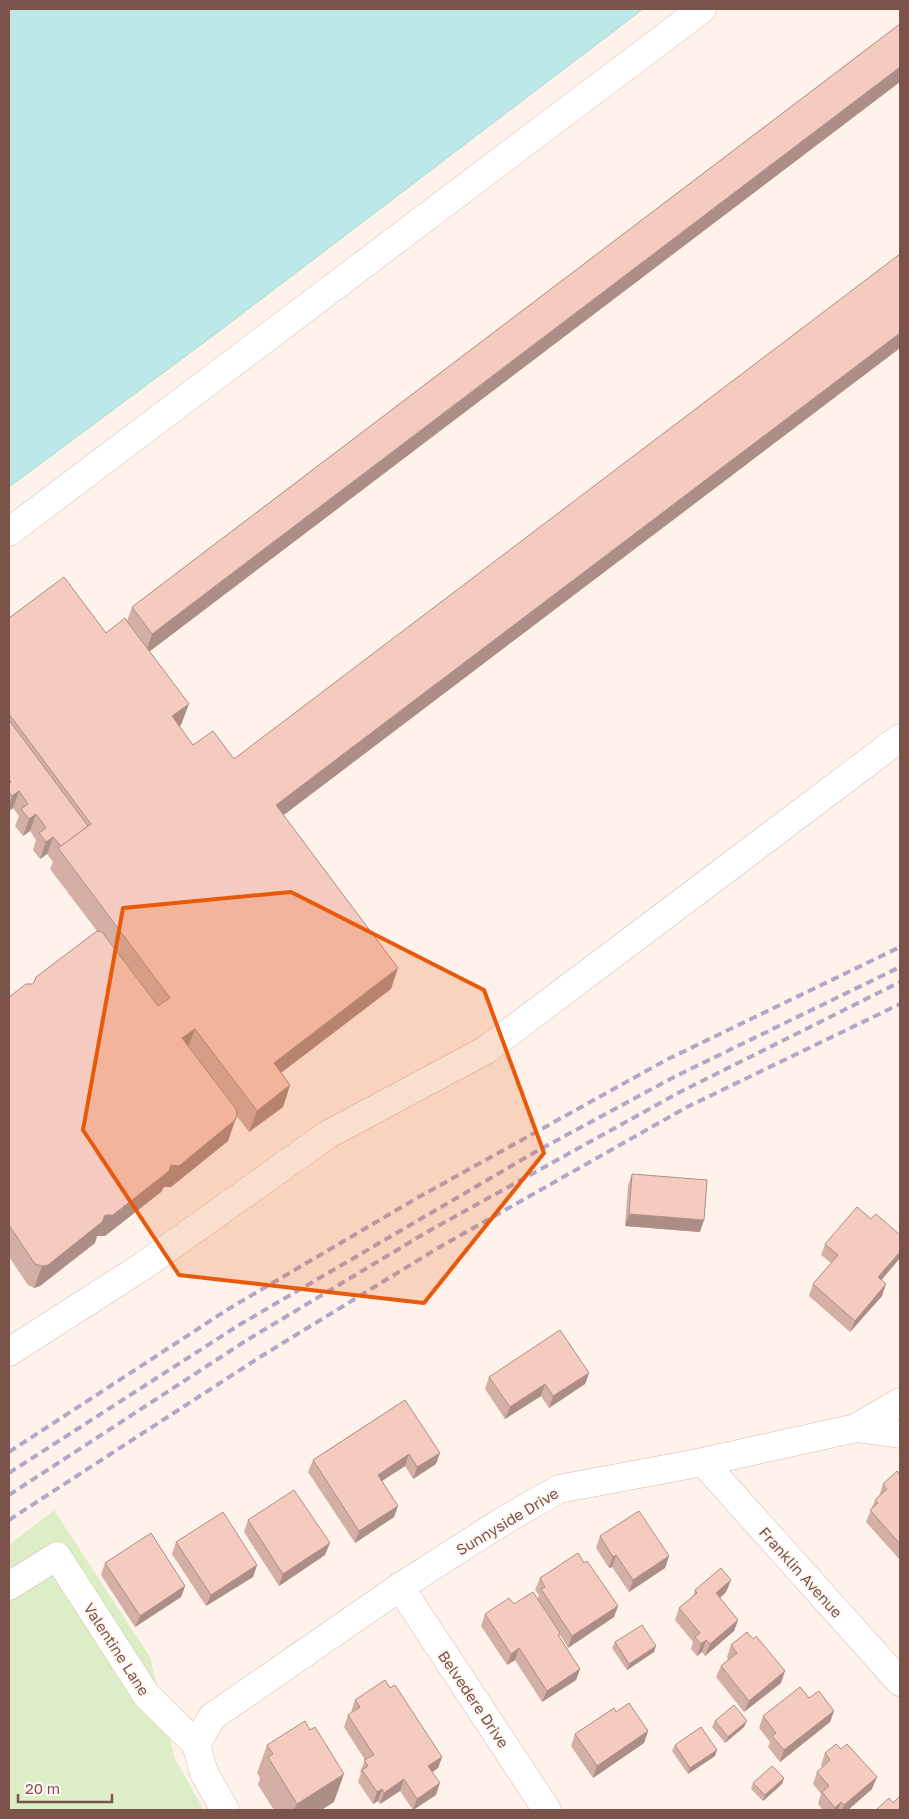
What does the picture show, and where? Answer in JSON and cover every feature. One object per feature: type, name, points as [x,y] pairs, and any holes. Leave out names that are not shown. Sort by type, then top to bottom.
[{"type":"street","points":[[9,532],[702,9]]},
{"type":"street","points":[[9,1352],[143,1266],[327,1135],[486,1050],[900,738]]},
{"type":"street","name":"Sunnyside Drive","points":[[196,1744],[212,1717],[400,1587],[503,1521],[559,1489],[703,1462],[856,1428],[900,1402]]},
{"type":"street","points":[[856,1428],[900,1434]]},
{"type":"street","name":"Franklin Avenue","points":[[703,1462],[900,1682]]},
{"type":"street","name":"Valentine Lane","points":[[9,1586],[57,1556],[147,1696],[196,1744]]},
{"type":"street","name":"Belvedere Drive","points":[[400,1587],[548,1810]]},
{"type":"street","points":[[196,1744],[204,1773],[225,1810]]},
{"type":"highlighted area","points":[[291,892],[484,990],[544,1153],[424,1303],[179,1275],[83,1130],[123,908]]},
{"type":"green space","points":[[54,1510],[150,1657],[175,1759],[204,1810],[9,1810],[9,1545]]},
{"type":"water","points":[[9,9],[643,9],[218,332],[9,487]]},
{"type":"building","points":[[900,24],[900,67],[152,634],[132,607]]},
{"type":"building","points":[[900,254],[900,333],[276,805],[398,968],[274,1063],[290,1085],[257,1111],[195,1029],[182,1038],[236,1109],[237,1115],[235,1120],[179,1166],[171,1165],[169,1171],[113,1215],[105,1215],[102,1222],[48,1265],[35,1264],[9,1225],[9,997],[26,984],[33,984],[36,977],[97,931],[102,932],[158,1006],[170,998],[58,848],[91,824],[9,714],[9,618],[64,577],[106,633],[125,618],[189,704],[172,716],[193,745],[213,731],[234,759]]},
{"type":"building","points":[[9,720],[88,826],[61,846],[53,837],[46,842],[39,833],[46,828],[36,814],[29,819],[21,809],[28,804],[19,791],[12,796],[9,792],[9,783],[11,782],[9,779]]},
{"type":"building","points":[[632,1174],[707,1180],[704,1220],[629,1214]]},
{"type":"building","points":[[857,1207],[871,1219],[876,1214],[900,1235],[900,1252],[878,1277],[886,1284],[855,1321],[813,1284],[838,1255],[825,1244]]},
{"type":"building","points":[[560,1330],[589,1373],[553,1396],[545,1384],[510,1407],[489,1377]]},
{"type":"building","points":[[405,1400],[440,1453],[417,1467],[409,1454],[378,1475],[398,1506],[359,1531],[313,1460]]},
{"type":"building","points":[[897,1471],[900,1475],[900,1544],[870,1510],[878,1503],[875,1500],[887,1489],[883,1484]]},
{"type":"building","points":[[294,1490],[330,1543],[283,1574],[248,1520]]},
{"type":"building","points":[[639,1511],[669,1556],[633,1580],[616,1555],[613,1557],[600,1536]]},
{"type":"building","points":[[223,1512],[257,1565],[211,1595],[176,1542]]},
{"type":"building","points":[[151,1533],[185,1586],[140,1616],[105,1563]]},
{"type":"building","points":[[578,1553],[584,1563],[587,1561],[618,1606],[572,1636],[541,1589],[545,1587],[540,1578]]},
{"type":"building","points":[[721,1568],[731,1580],[716,1593],[738,1620],[710,1644],[706,1640],[701,1644],[695,1637],[700,1633],[679,1608],[697,1593],[695,1590]]},
{"type":"building","points":[[533,1592],[560,1633],[558,1635],[580,1669],[547,1691],[519,1648],[511,1654],[485,1614],[509,1598],[514,1604]]},
{"type":"building","points":[[642,1625],[656,1646],[629,1664],[615,1642]]},
{"type":"building","points":[[747,1632],[753,1639],[756,1636],[785,1671],[749,1701],[721,1666],[737,1653],[731,1645]]},
{"type":"building","points":[[385,1680],[390,1688],[395,1685],[442,1757],[428,1766],[440,1783],[417,1799],[404,1779],[384,1793],[382,1789],[377,1792],[362,1770],[368,1766],[364,1760],[374,1755],[348,1715],[360,1707],[355,1700]]},
{"type":"building","points":[[800,1687],[809,1698],[819,1691],[834,1711],[784,1750],[772,1736],[776,1733],[763,1716]]},
{"type":"building","points":[[629,1703],[648,1731],[597,1766],[575,1734],[614,1708],[616,1712]]},
{"type":"building","points":[[734,1705],[747,1721],[728,1737],[715,1721]]},
{"type":"building","points":[[305,1721],[310,1730],[315,1727],[344,1774],[297,1804],[268,1757],[273,1754],[267,1745]]},
{"type":"building","points":[[701,1727],[717,1750],[690,1768],[675,1745]]},
{"type":"building","points":[[836,1744],[841,1749],[847,1744],[877,1777],[844,1805],[841,1802],[835,1808],[822,1792],[829,1786],[817,1772],[830,1760],[825,1753]]},
{"type":"building","points":[[772,1766],[784,1778],[765,1795],[753,1783]]},
{"type":"building","points":[[900,1796],[900,1810],[876,1810],[889,1798],[893,1803]]},
{"type":"railway","points":[[9,1452],[230,1308],[417,1198],[666,1060],[900,947]]},
{"type":"railway","points":[[9,1473],[239,1325],[537,1151],[674,1077],[900,967]]},
{"type":"railway","points":[[9,1495],[247,1340],[427,1232],[680,1092],[900,982]]},
{"type":"railway","points":[[9,1520],[260,1357],[438,1248],[687,1107],[900,1004]]}]
